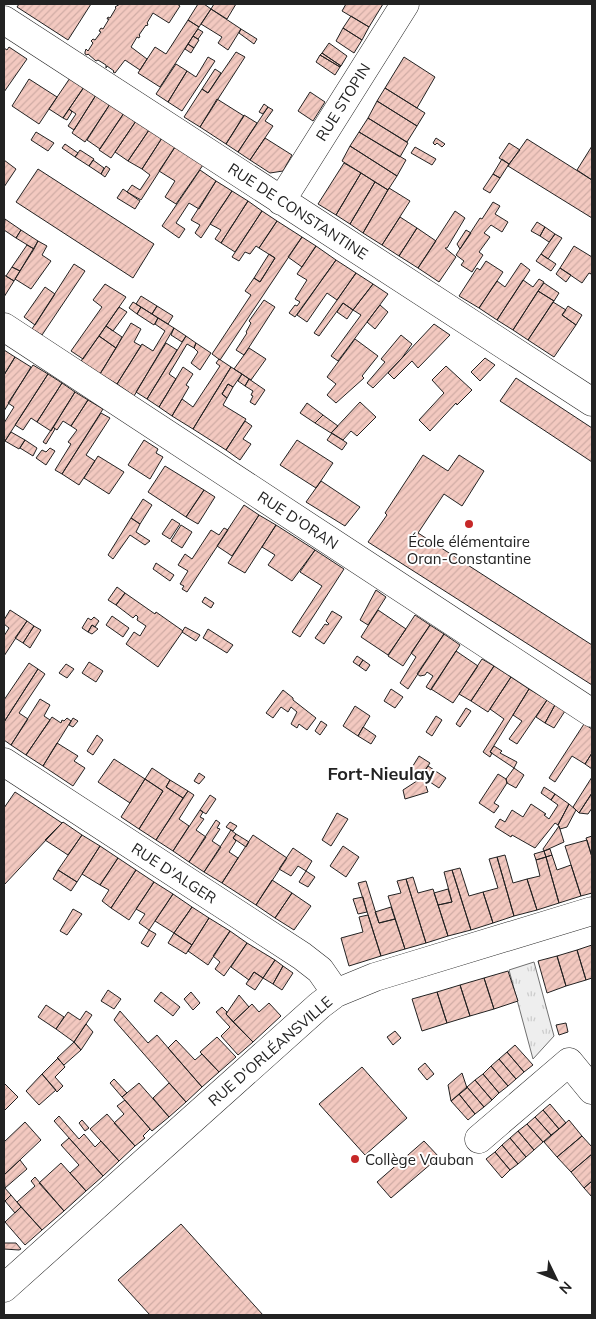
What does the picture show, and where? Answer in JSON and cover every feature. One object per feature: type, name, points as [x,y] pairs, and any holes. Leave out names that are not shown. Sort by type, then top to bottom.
[{"type":"street","name":"RUE STOPIN","points":[[281,201],[405,4]]},
{"type":"street","name":"RUE DE CONSTANTINE","points":[[4,20],[592,402]]},
{"type":"street","name":"RUE D'ORAN","points":[[4,327],[592,713]]},
{"type":"street","name":"RUE D'ALGER","points":[[4,762],[302,956],[320,970],[336,993]]},
{"type":"street","name":"RUE D'ORLÉANSVILLE","points":[[5,1285],[320,1005],[336,993],[375,976],[592,911]]},
{"type":"street","points":[[479,1139],[569,1062],[592,1090]]},
{"type":"green space","points":[[534,962],[554,1036],[533,1059],[509,970]]},
{"type":"building","points":[[19,4],[91,4],[68,40],[17,7]]},
{"type":"building","points":[[120,4],[177,4],[180,6],[169,23],[153,13],[139,38],[137,37],[131,47],[147,59],[140,70],[125,60],[115,73],[107,66],[106,68],[106,65],[85,54],[85,52],[86,49],[88,51],[93,43],[91,41],[95,40],[101,32],[99,31],[101,28],[103,29],[115,7]]},
{"type":"building","points":[[198,4],[204,4],[211,9],[199,27],[188,20]]},
{"type":"building","points":[[214,4],[236,4],[227,19],[211,9]]},
{"type":"building","points":[[346,4],[383,4],[369,27],[342,11]]},
{"type":"building","points":[[211,9],[241,29],[228,50],[218,43],[222,37],[201,24]]},
{"type":"building","points":[[351,16],[369,27],[362,40],[343,28]]},
{"type":"building","points":[[188,20],[199,27],[160,87],[138,73],[155,47],[166,54]]},
{"type":"building","points":[[343,28],[362,40],[354,53],[336,41]]},
{"type":"building","points":[[198,29],[203,32],[198,39],[193,36]]},
{"type":"building","points":[[241,29],[257,39],[254,44],[239,33]]},
{"type":"building","points":[[193,36],[199,40],[194,48],[188,44]]},
{"type":"building","points":[[329,43],[347,56],[341,66],[322,53]]},
{"type":"building","points":[[188,44],[194,48],[191,53],[185,49]]},
{"type":"building","points":[[9,47],[27,59],[4,92],[4,48],[7,50]]},
{"type":"building","points":[[236,52],[245,57],[200,127],[184,117],[202,89],[208,93]]},
{"type":"building","points":[[322,53],[341,66],[320,55]]},
{"type":"building","points":[[320,55],[340,67],[335,75],[316,62]]},
{"type":"building","points":[[208,57],[215,61],[182,111],[168,102],[187,71],[196,77]]},
{"type":"building","points":[[404,57],[435,77],[417,108],[385,88]]},
{"type":"building","points":[[176,64],[187,71],[168,102],[156,94]]},
{"type":"building","points":[[215,69],[221,73],[208,93],[202,89]]},
{"type":"building","points":[[70,78],[84,87],[63,118],[49,109]]},
{"type":"building","points":[[29,79],[57,97],[39,124],[12,106]]},
{"type":"building","points":[[84,87],[96,95],[74,130],[68,126],[76,114],[69,109]]},
{"type":"building","points":[[385,88],[425,113],[417,126],[377,101]]},
{"type":"building","points":[[310,92],[325,102],[313,121],[298,111]]},
{"type":"building","points":[[96,95],[110,104],[85,142],[72,133]]},
{"type":"building","points":[[217,99],[244,116],[226,144],[200,127]]},
{"type":"building","points":[[377,101],[417,126],[407,142],[368,118]]},
{"type":"building","points":[[110,104],[124,113],[100,149],[87,140]]},
{"type":"building","points":[[264,104],[268,107],[263,114],[259,112]]},
{"type":"building","points":[[268,107],[273,110],[265,121],[273,126],[250,160],[238,152]]},
{"type":"building","points":[[69,109],[72,112],[67,120],[63,118]]},
{"type":"building","points":[[124,113],[136,121],[111,158],[99,150]]},
{"type":"building","points":[[244,115],[257,123],[238,152],[226,144]]},
{"type":"building","points":[[368,118],[408,143],[400,157],[359,132]]},
{"type":"building","points":[[136,121],[149,130],[128,161],[115,152]]},
{"type":"building","points":[[149,130],[162,138],[142,169],[128,161]]},
{"type":"building","points":[[36,132],[54,143],[48,151],[31,140]]},
{"type":"building","points":[[359,132],[406,160],[397,176],[350,146]]},
{"type":"building","points":[[162,138],[175,147],[141,200],[127,192],[132,185],[140,190],[150,175],[142,169]]},
{"type":"building","points":[[265,138],[292,155],[283,171],[270,173],[250,160]]},
{"type":"building","points":[[436,138],[445,144],[442,147],[437,143],[435,145],[433,143]]},
{"type":"building","points":[[527,139],[592,180],[592,218],[508,166]]},
{"type":"building","points":[[509,143],[520,150],[509,164],[499,158]]},
{"type":"building","points":[[65,144],[78,153],[75,157],[62,148]]},
{"type":"building","points":[[350,146],[397,176],[388,190],[342,161]]},
{"type":"building","points":[[592,146],[592,180],[577,170]]},
{"type":"building","points":[[175,147],[203,165],[176,204],[165,197],[175,181],[159,171]]},
{"type":"building","points":[[415,147],[436,159],[432,165],[411,153]]},
{"type":"building","points":[[80,150],[94,159],[89,166],[75,157]]},
{"type":"building","points":[[502,159],[509,164],[500,178],[493,174]]},
{"type":"building","points":[[4,160],[16,169],[4,187]]},
{"type":"building","points":[[93,160],[104,168],[101,174],[89,166]]},
{"type":"building","points":[[344,163],[361,173],[336,215],[318,204]]},
{"type":"building","points":[[106,166],[110,169],[105,177],[101,174]]},
{"type":"building","points":[[38,169],[154,244],[133,278],[16,202]]},
{"type":"building","points":[[200,170],[216,181],[199,209],[189,203],[176,223],[185,229],[179,238],[162,226]]},
{"type":"building","points":[[361,173],[375,182],[350,224],[336,215]]},
{"type":"building","points":[[493,174],[500,178],[490,193],[483,189]]},
{"type":"building","points":[[216,181],[232,191],[201,238],[195,233],[200,225],[191,220]]},
{"type":"building","points":[[375,182],[388,190],[363,233],[350,224]]},
{"type":"building","points":[[389,188],[410,201],[382,245],[363,233]]},
{"type":"building","points":[[123,189],[140,201],[135,209],[117,198]]},
{"type":"building","points":[[232,191],[248,201],[221,243],[215,239],[221,230],[210,224]]},
{"type":"building","points":[[248,201],[262,211],[235,252],[221,243]]},
{"type":"building","points":[[493,202],[500,206],[495,214],[508,222],[502,232],[491,225],[484,233],[490,237],[479,252],[483,255],[472,272],[461,265],[464,261],[456,255],[480,218],[482,219]]},
{"type":"building","points":[[262,211],[277,221],[259,248],[256,246],[250,254],[245,252],[239,261],[232,257]]},
{"type":"building","points":[[455,211],[465,218],[447,248],[445,248],[456,257],[439,282],[418,268]]},
{"type":"building","points":[[400,217],[417,228],[399,256],[382,245]]},
{"type":"building","points":[[5,219],[21,230],[16,238],[4,230]]},
{"type":"building","points":[[277,221],[302,237],[220,360],[212,354],[251,295],[245,291],[254,278],[260,282],[275,258],[259,248]]},
{"type":"building","points":[[537,222],[545,227],[540,236],[531,231]]},
{"type":"building","points":[[545,227],[555,234],[549,242],[540,236]]},
{"type":"building","points":[[417,228],[436,241],[418,268],[399,256]]},
{"type":"building","points":[[21,230],[38,241],[34,249],[16,238]]},
{"type":"building","points":[[466,230],[471,233],[460,249],[457,244]]},
{"type":"building","points":[[555,234],[562,238],[548,259],[541,254]]},
{"type":"building","points":[[302,237],[316,246],[302,267],[288,257]]},
{"type":"building","points":[[38,241],[47,246],[42,255],[51,261],[31,289],[15,279]]},
{"type":"building","points":[[27,245],[34,249],[20,271],[12,267]]},
{"type":"building","points":[[316,246],[336,260],[295,317],[289,313],[300,302],[295,299],[307,280],[297,274]]},
{"type":"building","points":[[574,246],[592,257],[592,272],[591,274],[589,273],[582,283],[560,268]]},
{"type":"building","points":[[269,254],[275,258],[260,282],[254,278]]},
{"type":"building","points":[[541,254],[556,264],[551,271],[536,261]]},
{"type":"building","points":[[336,260],[356,273],[337,300],[327,293],[307,322],[297,315]]},
{"type":"building","points":[[486,261],[503,272],[479,308],[459,296],[477,268],[480,270]]},
{"type":"building","points":[[521,263],[530,270],[497,320],[479,308],[497,281],[505,287]]},
{"type":"building","points":[[74,264],[85,271],[42,335],[32,329]]},
{"type":"building","points":[[12,267],[20,271],[14,281],[6,276]]},
{"type":"building","points":[[560,268],[571,275],[566,282],[556,274]]},
{"type":"building","points":[[356,273],[373,284],[353,310],[343,303],[319,336],[314,333]]},
{"type":"building","points":[[4,275],[14,281],[4,297]]},
{"type":"building","points":[[539,279],[544,282],[513,330],[497,320],[523,280],[533,287]]},
{"type":"building","points":[[544,283],[559,293],[554,301],[538,291]]},
{"type":"building","points":[[105,284],[126,297],[83,359],[71,351],[102,307],[93,300]]},
{"type":"building","points":[[373,284],[388,294],[338,361],[331,356],[361,315],[353,310]]},
{"type":"building","points":[[45,287],[55,294],[35,325],[24,317]]},
{"type":"building","points":[[538,291],[554,301],[528,340],[513,330]]},
{"type":"building","points":[[141,296],[157,306],[152,314],[136,304]]},
{"type":"building","points":[[264,300],[275,307],[244,355],[236,350],[247,333],[251,323],[249,321]]},
{"type":"building","points":[[133,302],[141,307],[137,314],[129,308]]},
{"type":"building","points":[[553,302],[566,310],[562,315],[576,325],[554,357],[528,340]]},
{"type":"building","points":[[343,303],[353,310],[347,319],[337,312]]},
{"type":"building","points":[[380,305],[388,312],[375,329],[367,322]]},
{"type":"building","points":[[157,306],[173,316],[168,324],[152,314]]},
{"type":"building","points":[[568,306],[582,315],[576,325],[562,315]]},
{"type":"building","points":[[119,307],[127,312],[113,331],[106,326]]},
{"type":"building","points":[[141,307],[158,318],[154,325],[137,314]]},
{"type":"building","points":[[158,318],[174,328],[134,396],[117,384],[142,344],[153,351],[165,331],[155,324]]},
{"type":"building","points":[[131,323],[141,329],[134,342],[141,346],[117,384],[100,374]]},
{"type":"building","points":[[434,324],[450,335],[418,368],[412,361],[394,379],[388,373]]},
{"type":"building","points":[[106,326],[122,337],[116,348],[99,336]]},
{"type":"building","points":[[174,328],[186,336],[182,342],[171,335]]},
{"type":"building","points":[[401,335],[412,344],[402,358],[373,388],[367,383],[385,362],[381,359]]},
{"type":"building","points":[[99,336],[116,348],[100,374],[81,361]]},
{"type":"building","points":[[186,336],[196,343],[194,348],[187,344],[169,374],[176,379],[159,407],[147,399]]},
{"type":"building","points":[[355,339],[378,356],[362,376],[364,378],[336,403],[327,395],[336,384],[327,377]]},
{"type":"building","points":[[166,343],[177,350],[147,399],[136,392]]},
{"type":"building","points":[[196,343],[211,353],[200,370],[191,363],[198,352],[194,348]]},
{"type":"building","points":[[249,348],[266,359],[251,380],[234,369]]},
{"type":"building","points":[[4,350],[15,357],[4,375]]},
{"type":"building","points":[[15,357],[31,367],[4,411],[4,375]]},
{"type":"building","points":[[485,358],[495,365],[480,381],[471,372]]},
{"type":"building","points":[[219,359],[231,367],[193,429],[172,416],[182,399],[193,407],[220,366],[216,363]]},
{"type":"building","points":[[33,365],[48,374],[5,441],[4,423],[14,407],[8,403]]},
{"type":"building","points":[[446,366],[472,390],[457,405],[456,403],[430,431],[419,420],[444,393],[432,380]]},
{"type":"building","points":[[183,367],[193,374],[186,385],[189,387],[172,416],[159,407]]},
{"type":"building","points":[[231,367],[242,374],[233,387],[228,384],[222,394],[227,398],[223,405],[246,419],[226,450],[193,429]]},
{"type":"building","points":[[48,374],[62,383],[37,422],[31,418],[23,430],[15,425]]},
{"type":"building","points":[[242,374],[249,379],[245,386],[238,381]]},
{"type":"building","points":[[516,378],[592,428],[592,462],[500,401]]},
{"type":"building","points":[[249,379],[265,390],[255,405],[250,402],[253,391],[245,386]]},
{"type":"building","points":[[62,383],[75,392],[51,431],[37,422]]},
{"type":"building","points":[[228,384],[233,387],[227,398],[222,394]]},
{"type":"building","points":[[75,392],[88,400],[71,426],[63,421],[57,430],[53,427]]},
{"type":"building","points":[[88,400],[103,409],[62,474],[55,470],[71,444],[68,442],[77,430],[71,426]]},
{"type":"building","points":[[360,402],[376,417],[357,436],[351,431],[343,440],[331,433]]},
{"type":"building","points":[[307,403],[323,415],[315,423],[300,413]]},
{"type":"building","points":[[101,413],[110,418],[86,455],[95,461],[79,485],[62,474]]},
{"type":"building","points":[[323,415],[338,426],[331,433],[315,423]]},
{"type":"building","points":[[245,421],[252,426],[243,439],[251,444],[240,460],[226,450]]},
{"type":"building","points":[[53,427],[55,429],[46,444],[43,442]]},
{"type":"building","points":[[11,432],[25,440],[19,449],[5,441]]},
{"type":"building","points":[[332,433],[347,443],[342,450],[327,440]]},
{"type":"building","points":[[25,440],[37,448],[33,456],[20,448]]},
{"type":"building","points":[[144,440],[158,449],[156,453],[163,457],[150,479],[128,465]]},
{"type":"building","points":[[297,440],[333,463],[316,488],[280,465]]},
{"type":"building","points":[[50,448],[55,451],[46,465],[36,458],[42,450],[46,452]]},
{"type":"building","points":[[423,455],[448,471],[459,455],[484,471],[462,506],[444,494],[418,533],[592,645],[592,685],[368,542],[387,515],[385,513]]},
{"type":"building","points":[[98,456],[124,472],[109,494],[84,478]]},
{"type":"building","points":[[165,466],[204,490],[186,517],[148,492]]},
{"type":"building","points":[[321,481],[360,507],[345,526],[306,502]]},
{"type":"building","points":[[204,490],[215,497],[198,524],[186,517]]},
{"type":"building","points":[[143,499],[152,505],[140,524],[131,518]]},
{"type":"building","points":[[244,505],[259,515],[232,556],[217,546]]},
{"type":"building","points":[[259,515],[276,525],[245,573],[228,563]]},
{"type":"building","points":[[131,518],[140,524],[136,532],[150,541],[145,545],[130,535],[113,559],[108,555]]},
{"type":"building","points":[[172,519],[180,524],[170,539],[162,534]]},
{"type":"building","points":[[181,525],[192,532],[182,548],[171,541]]},
{"type":"building","points":[[276,525],[315,550],[292,581],[268,565],[275,555],[262,547]]},
{"type":"building","points":[[224,528],[228,530],[187,592],[182,589],[184,586],[180,584],[188,571],[178,565],[185,554],[192,559],[211,530],[219,535]]},
{"type":"building","points":[[315,550],[344,569],[300,637],[292,632],[322,586],[300,572]]},
{"type":"building","points":[[156,563],[174,575],[170,581],[153,569]]},
{"type":"building","points":[[117,587],[125,593],[116,605],[108,600]]},
{"type":"building","points":[[376,590],[386,597],[368,625],[360,620]]},
{"type":"building","points":[[125,593],[183,631],[158,667],[126,644],[134,632],[140,636],[146,626],[137,620],[138,617],[136,615],[133,618],[116,605]]},
{"type":"building","points":[[205,597],[214,603],[211,608],[202,602]]},
{"type":"building","points":[[10,610],[27,621],[4,656],[4,636],[9,628],[4,624],[4,620]]},
{"type":"building","points":[[378,610],[406,629],[388,655],[361,637]]},
{"type":"building","points":[[332,611],[342,617],[324,644],[315,638],[325,624],[329,624],[326,621]]},
{"type":"building","points":[[415,615],[430,625],[403,666],[388,656]]},
{"type":"building","points":[[112,616],[129,628],[123,637],[106,625]]},
{"type":"building","points":[[94,617],[99,621],[95,627],[92,625],[88,632],[82,628],[88,618],[91,620]]},
{"type":"building","points":[[27,621],[34,626],[23,643],[15,638]]},
{"type":"building","points":[[92,625],[98,629],[92,634],[88,632]]},
{"type":"building","points":[[430,625],[444,634],[408,689],[400,683],[416,657],[411,653]]},
{"type":"building","points":[[34,626],[41,630],[30,648],[23,643]]},
{"type":"building","points":[[185,627],[200,635],[196,641],[182,632]]},
{"type":"building","points":[[208,629],[233,645],[227,653],[203,638]]},
{"type":"building","points":[[444,634],[460,645],[431,690],[426,687],[433,676],[427,672],[425,675],[420,676],[417,674]]},
{"type":"building","points":[[456,651],[478,666],[453,703],[431,689]]},
{"type":"building","points":[[357,656],[363,660],[359,666],[353,662]]},
{"type":"building","points":[[482,659],[494,666],[471,701],[459,694]]},
{"type":"building","points":[[363,660],[370,665],[366,671],[359,666]]},
{"type":"building","points":[[89,662],[103,671],[96,682],[82,673]]},
{"type":"building","points":[[29,663],[38,669],[4,722],[4,700]]},
{"type":"building","points":[[66,664],[74,669],[67,678],[59,673]]},
{"type":"building","points":[[494,666],[511,677],[488,712],[471,701]]},
{"type":"building","points":[[38,669],[45,674],[19,713],[28,719],[11,745],[4,740],[4,722]]},
{"type":"building","points":[[511,677],[529,689],[490,752],[492,753],[490,757],[483,752],[504,719],[490,709]]},
{"type":"building","points":[[391,689],[403,697],[395,708],[384,701]]},
{"type":"building","points":[[529,689],[547,700],[517,744],[509,739],[522,721],[513,715]]},
{"type":"building","points":[[283,690],[316,718],[307,730],[299,724],[297,728],[291,724],[297,712],[291,707],[288,712],[281,707],[273,718],[266,713]]},
{"type":"building","points":[[40,699],[50,705],[44,716],[50,720],[26,755],[11,745]]},
{"type":"building","points":[[547,700],[555,705],[545,723],[536,717]]},
{"type":"building","points":[[555,705],[565,711],[554,728],[545,723]]},
{"type":"building","points":[[355,706],[370,716],[358,736],[343,726]]},
{"type":"building","points":[[466,708],[471,711],[460,727],[456,724]]},
{"type":"building","points":[[436,716],[442,720],[432,736],[426,732]]},
{"type":"building","points":[[52,717],[61,723],[62,720],[64,721],[67,718],[71,721],[43,766],[26,755]]},
{"type":"building","points":[[73,718],[78,721],[73,727],[69,725]]},
{"type":"building","points":[[321,721],[327,725],[320,735],[315,731]]},
{"type":"building","points":[[584,724],[592,729],[592,753],[585,764],[572,756],[555,782],[549,778]]},
{"type":"building","points":[[363,727],[376,736],[371,744],[358,736]]},
{"type":"building","points":[[97,735],[103,740],[93,755],[87,751]]},
{"type":"building","points":[[57,743],[78,756],[74,761],[85,768],[73,786],[43,766]]},
{"type":"building","points":[[494,746],[502,751],[500,753],[517,762],[514,768],[490,752]]},
{"type":"building","points":[[592,753],[592,769],[585,764]]},
{"type":"building","points":[[419,756],[430,763],[421,776],[411,769]]},
{"type":"building","points":[[114,759],[145,779],[130,803],[98,782]]},
{"type":"building","points":[[428,766],[446,778],[439,788],[421,776]]},
{"type":"building","points":[[152,768],[170,780],[166,787],[183,798],[156,840],[139,829],[163,791],[145,779]]},
{"type":"building","points":[[514,768],[524,775],[516,788],[507,783],[506,779]]},
{"type":"building","points":[[199,773],[205,777],[199,784],[194,781]]},
{"type":"building","points":[[498,774],[506,779],[507,783],[494,803],[499,806],[494,813],[479,803]]},
{"type":"building","points":[[423,777],[428,792],[405,799],[403,790]]},
{"type":"building","points":[[592,777],[592,793],[579,813],[573,807]]},
{"type":"building","points":[[145,779],[163,791],[139,829],[121,817]]},
{"type":"building","points":[[170,780],[188,791],[183,798],[166,787]]},
{"type":"building","points":[[544,787],[555,794],[551,800],[541,793]]},
{"type":"building","points":[[188,791],[194,795],[179,819],[189,826],[173,851],[156,840]]},
{"type":"building","points":[[15,792],[62,823],[4,885],[4,808]]},
{"type":"building","points":[[592,793],[592,808],[588,814],[579,813]]},
{"type":"building","points":[[555,794],[569,804],[558,825],[555,823],[535,848],[495,827],[500,819],[505,822],[512,810],[523,817],[531,804],[546,814],[544,815],[549,819],[558,805],[551,800]]},
{"type":"building","points":[[210,795],[216,799],[206,814],[200,810]]},
{"type":"building","points":[[569,804],[576,810],[567,827],[560,829],[558,825]]},
{"type":"building","points":[[200,810],[203,812],[200,817],[204,819],[196,830],[206,837],[189,862],[173,851]]},
{"type":"building","points":[[337,813],[348,819],[331,846],[322,840]]},
{"type":"building","points":[[216,820],[220,823],[217,828],[220,829],[212,841],[221,847],[204,872],[189,862]]},
{"type":"building","points":[[63,822],[82,835],[68,855],[45,840]]},
{"type":"building","points":[[230,822],[237,826],[233,831],[226,827]]},
{"type":"building","points":[[559,826],[564,842],[544,851],[543,849]]},
{"type":"building","points":[[231,830],[236,834],[233,838],[236,841],[229,852],[238,858],[222,883],[204,872]]},
{"type":"building","points":[[236,834],[249,842],[246,847],[233,838]]},
{"type":"building","points":[[82,835],[100,846],[77,882],[58,870]]},
{"type":"building","points":[[253,835],[287,858],[256,905],[222,883]]},
{"type":"building","points":[[592,836],[592,857],[586,838]]},
{"type":"building","points":[[587,840],[592,857],[592,893],[581,896],[565,846]]},
{"type":"building","points":[[100,846],[118,858],[100,885],[82,874]]},
{"type":"building","points":[[343,846],[359,857],[346,877],[330,866]]},
{"type":"building","points":[[293,848],[312,861],[306,871],[298,866],[291,876],[279,869]]},
{"type":"building","points":[[550,849],[552,855],[546,857],[544,851]]},
{"type":"building","points":[[544,851],[546,857],[536,860],[534,854]]},
{"type":"building","points":[[505,855],[513,883],[527,879],[537,910],[514,916],[497,857]]},
{"type":"building","points":[[552,855],[557,870],[571,865],[581,896],[559,903],[546,857]]},
{"type":"building","points":[[497,857],[514,916],[493,923],[483,892],[498,888],[489,859]]},
{"type":"building","points":[[546,857],[559,903],[537,910],[527,879],[540,876],[536,860]]},
{"type":"building","points":[[118,858],[136,870],[111,908],[102,901],[109,890],[100,885]]},
{"type":"building","points":[[460,868],[469,896],[483,892],[493,923],[471,930],[452,870]]},
{"type":"building","points":[[58,870],[77,882],[71,891],[53,879]]},
{"type":"building","points":[[136,870],[154,882],[129,920],[111,908]]},
{"type":"building","points":[[452,870],[471,930],[448,936],[438,905],[452,902],[444,872]]},
{"type":"building","points":[[306,871],[315,877],[308,887],[299,882]]},
{"type":"building","points":[[413,877],[418,893],[433,889],[448,936],[426,943],[406,879]]},
{"type":"building","points":[[406,879],[426,943],[405,949],[388,896],[401,893],[397,881]]},
{"type":"building","points":[[272,880],[292,893],[275,918],[256,905]]},
{"type":"building","points":[[366,881],[379,923],[395,919],[405,949],[381,956],[358,883]]},
{"type":"building","points":[[154,882],[173,894],[149,930],[139,923],[145,914],[136,909]]},
{"type":"building","points":[[448,889],[452,902],[438,905],[434,893]]},
{"type":"building","points":[[292,893],[311,906],[294,930],[275,918]]},
{"type":"building","points":[[173,894],[192,907],[174,933],[155,921]]},
{"type":"building","points":[[363,897],[367,912],[358,914],[353,899]]},
{"type":"building","points":[[192,907],[209,918],[192,945],[174,933]]},
{"type":"building","points":[[391,907],[395,919],[379,923],[375,912]]},
{"type":"building","points":[[73,909],[82,914],[67,935],[60,931]]},
{"type":"building","points":[[368,915],[381,956],[349,966],[341,938],[363,932],[359,917]]},
{"type":"building","points":[[209,918],[230,931],[208,965],[188,951]]},
{"type":"building","points":[[149,930],[156,934],[148,947],[141,943]]},
{"type":"building","points":[[230,931],[247,943],[224,976],[215,969],[220,962],[213,956]]},
{"type":"building","points":[[174,933],[192,945],[186,954],[168,943]]},
{"type":"building","points":[[247,943],[275,960],[263,978],[254,972],[249,980],[231,967]]},
{"type":"building","points":[[592,945],[592,978],[586,980],[577,950]]},
{"type":"building","points":[[577,950],[586,980],[566,986],[557,956]]},
{"type":"building","points":[[557,956],[566,986],[547,993],[538,961]]},
{"type":"building","points":[[275,960],[283,966],[273,984],[263,978]]},
{"type":"building","points":[[283,966],[293,973],[282,990],[273,984]]},
{"type":"building","points":[[508,971],[518,1001],[494,1009],[484,978]]},
{"type":"building","points":[[254,972],[263,978],[255,990],[246,984]]},
{"type":"building","points":[[484,978],[494,1009],[470,1016],[460,985]]},
{"type":"building","points":[[460,985],[470,1016],[447,1023],[437,992]]},
{"type":"building","points":[[108,990],[121,999],[114,1009],[101,1001]]},
{"type":"building","points":[[161,992],[180,1007],[173,1016],[154,1001]]},
{"type":"building","points":[[191,992],[200,1003],[193,1010],[184,999]]},
{"type":"building","points":[[437,992],[447,1023],[422,1031],[412,999]]},
{"type":"building","points":[[239,995],[249,1007],[233,1022],[226,1014]]},
{"type":"building","points":[[269,1003],[281,1016],[253,1042],[233,1022],[252,1004],[259,1012]]},
{"type":"building","points":[[46,1005],[64,1017],[56,1029],[38,1017]]},
{"type":"building","points":[[222,1007],[227,1012],[226,1014],[253,1042],[238,1055],[221,1036],[230,1027],[216,1012]]},
{"type":"building","points":[[86,1011],[92,1015],[74,1042],[56,1029],[68,1012],[80,1020]]},
{"type":"building","points":[[120,1011],[148,1043],[157,1035],[202,1087],[186,1102],[114,1020]]},
{"type":"building","points":[[566,1023],[568,1032],[559,1035],[556,1025]]},
{"type":"building","points":[[86,1024],[93,1032],[81,1050],[74,1042]]},
{"type":"building","points":[[395,1031],[401,1038],[393,1045],[387,1037]]},
{"type":"building","points":[[217,1037],[236,1057],[219,1072],[200,1052]]},
{"type":"building","points":[[176,1040],[195,1060],[202,1054],[219,1072],[202,1087],[168,1048]]},
{"type":"building","points":[[74,1042],[81,1050],[64,1065],[57,1058]]},
{"type":"building","points":[[515,1045],[533,1065],[524,1072],[507,1052]]},
{"type":"building","points":[[507,1052],[524,1072],[516,1079],[499,1059]]},
{"type":"building","points":[[58,1058],[65,1067],[55,1077],[63,1086],[57,1092],[42,1074]]},
{"type":"building","points":[[499,1059],[516,1079],[508,1086],[491,1066]]},
{"type":"building","points":[[425,1063],[434,1074],[427,1080],[418,1069]]},
{"type":"building","points":[[491,1066],[508,1086],[499,1093],[483,1074]]},
{"type":"building","points":[[362,1067],[407,1118],[365,1155],[319,1104]]},
{"type":"building","points":[[462,1073],[467,1088],[451,1101],[448,1085]]},
{"type":"building","points":[[42,1074],[56,1090],[39,1105],[26,1091]]},
{"type":"building","points":[[483,1074],[499,1093],[492,1100],[475,1080]]},
{"type":"building","points":[[114,1079],[127,1093],[122,1097],[110,1083]]},
{"type":"building","points":[[475,1080],[492,1100],[484,1107],[467,1087]]},
{"type":"building","points":[[4,1083],[18,1097],[4,1111]]},
{"type":"building","points":[[139,1083],[169,1117],[152,1131],[122,1097]]},
{"type":"building","points":[[169,1083],[186,1102],[169,1117],[153,1098]]},
{"type":"building","points":[[467,1087],[484,1107],[475,1114],[459,1094]]},
{"type":"building","points":[[459,1094],[475,1114],[468,1120],[451,1101]]},
{"type":"building","points":[[125,1100],[150,1129],[143,1136],[145,1138],[135,1146],[114,1123],[124,1114],[117,1106]]},
{"type":"building","points":[[550,1104],[566,1123],[559,1129],[543,1110]]},
{"type":"building","points":[[543,1110],[559,1129],[551,1135],[535,1117]]},
{"type":"building","points":[[107,1114],[135,1146],[119,1161],[90,1129]]},
{"type":"building","points":[[59,1116],[79,1139],[84,1134],[95,1147],[101,1141],[119,1161],[103,1176],[54,1121]]},
{"type":"building","points":[[535,1117],[551,1135],[543,1142],[527,1124]]},
{"type":"building","points":[[82,1120],[89,1128],[85,1131],[79,1123]]},
{"type":"building","points":[[569,1120],[582,1136],[557,1157],[544,1142]]},
{"type":"building","points":[[25,1122],[41,1140],[4,1175],[4,1142]]},
{"type":"building","points":[[527,1124],[543,1142],[534,1150],[518,1131]]},
{"type":"building","points":[[518,1131],[534,1150],[526,1157],[510,1138]]},
{"type":"building","points":[[582,1136],[592,1147],[592,1154],[571,1172],[557,1157]]},
{"type":"building","points":[[69,1138],[103,1176],[86,1191],[70,1173],[79,1165],[61,1145]]},
{"type":"building","points":[[510,1138],[526,1157],[518,1164],[502,1145]]},
{"type":"building","points":[[424,1141],[439,1157],[391,1198],[377,1182]]},
{"type":"building","points":[[502,1145],[518,1164],[510,1170],[495,1152]]},
{"type":"building","points":[[495,1152],[510,1170],[502,1178],[486,1159]]},
{"type":"building","points":[[592,1154],[592,1181],[584,1188],[571,1172]]},
{"type":"building","points":[[20,1160],[27,1169],[5,1188],[4,1175]]},
{"type":"building","points":[[61,1163],[86,1191],[64,1211],[39,1183]]},
{"type":"building","points":[[35,1177],[64,1211],[42,1230],[17,1202],[35,1186],[31,1181]]},
{"type":"building","points":[[592,1181],[592,1197],[584,1188]]},
{"type":"building","points":[[4,1187],[11,1195],[5,1201],[4,1200]]},
{"type":"building","points":[[11,1195],[21,1207],[15,1213],[5,1201]]},
{"type":"building","points":[[21,1207],[42,1230],[25,1245],[5,1222]]},
{"type":"building","points":[[181,1224],[263,1315],[150,1315],[118,1280]]},
{"type":"building","points":[[4,1243],[16,1243],[21,1249],[4,1249]]},
{"type":"place","name":"École élémentaire Oran-Constantine","points":[[469,524]]},
{"type":"place","name":"Collège Vauban","points":[[355,1159]]},
{"type":"district","name":"Fort-Nieulay","points":[[381,773]]}]
